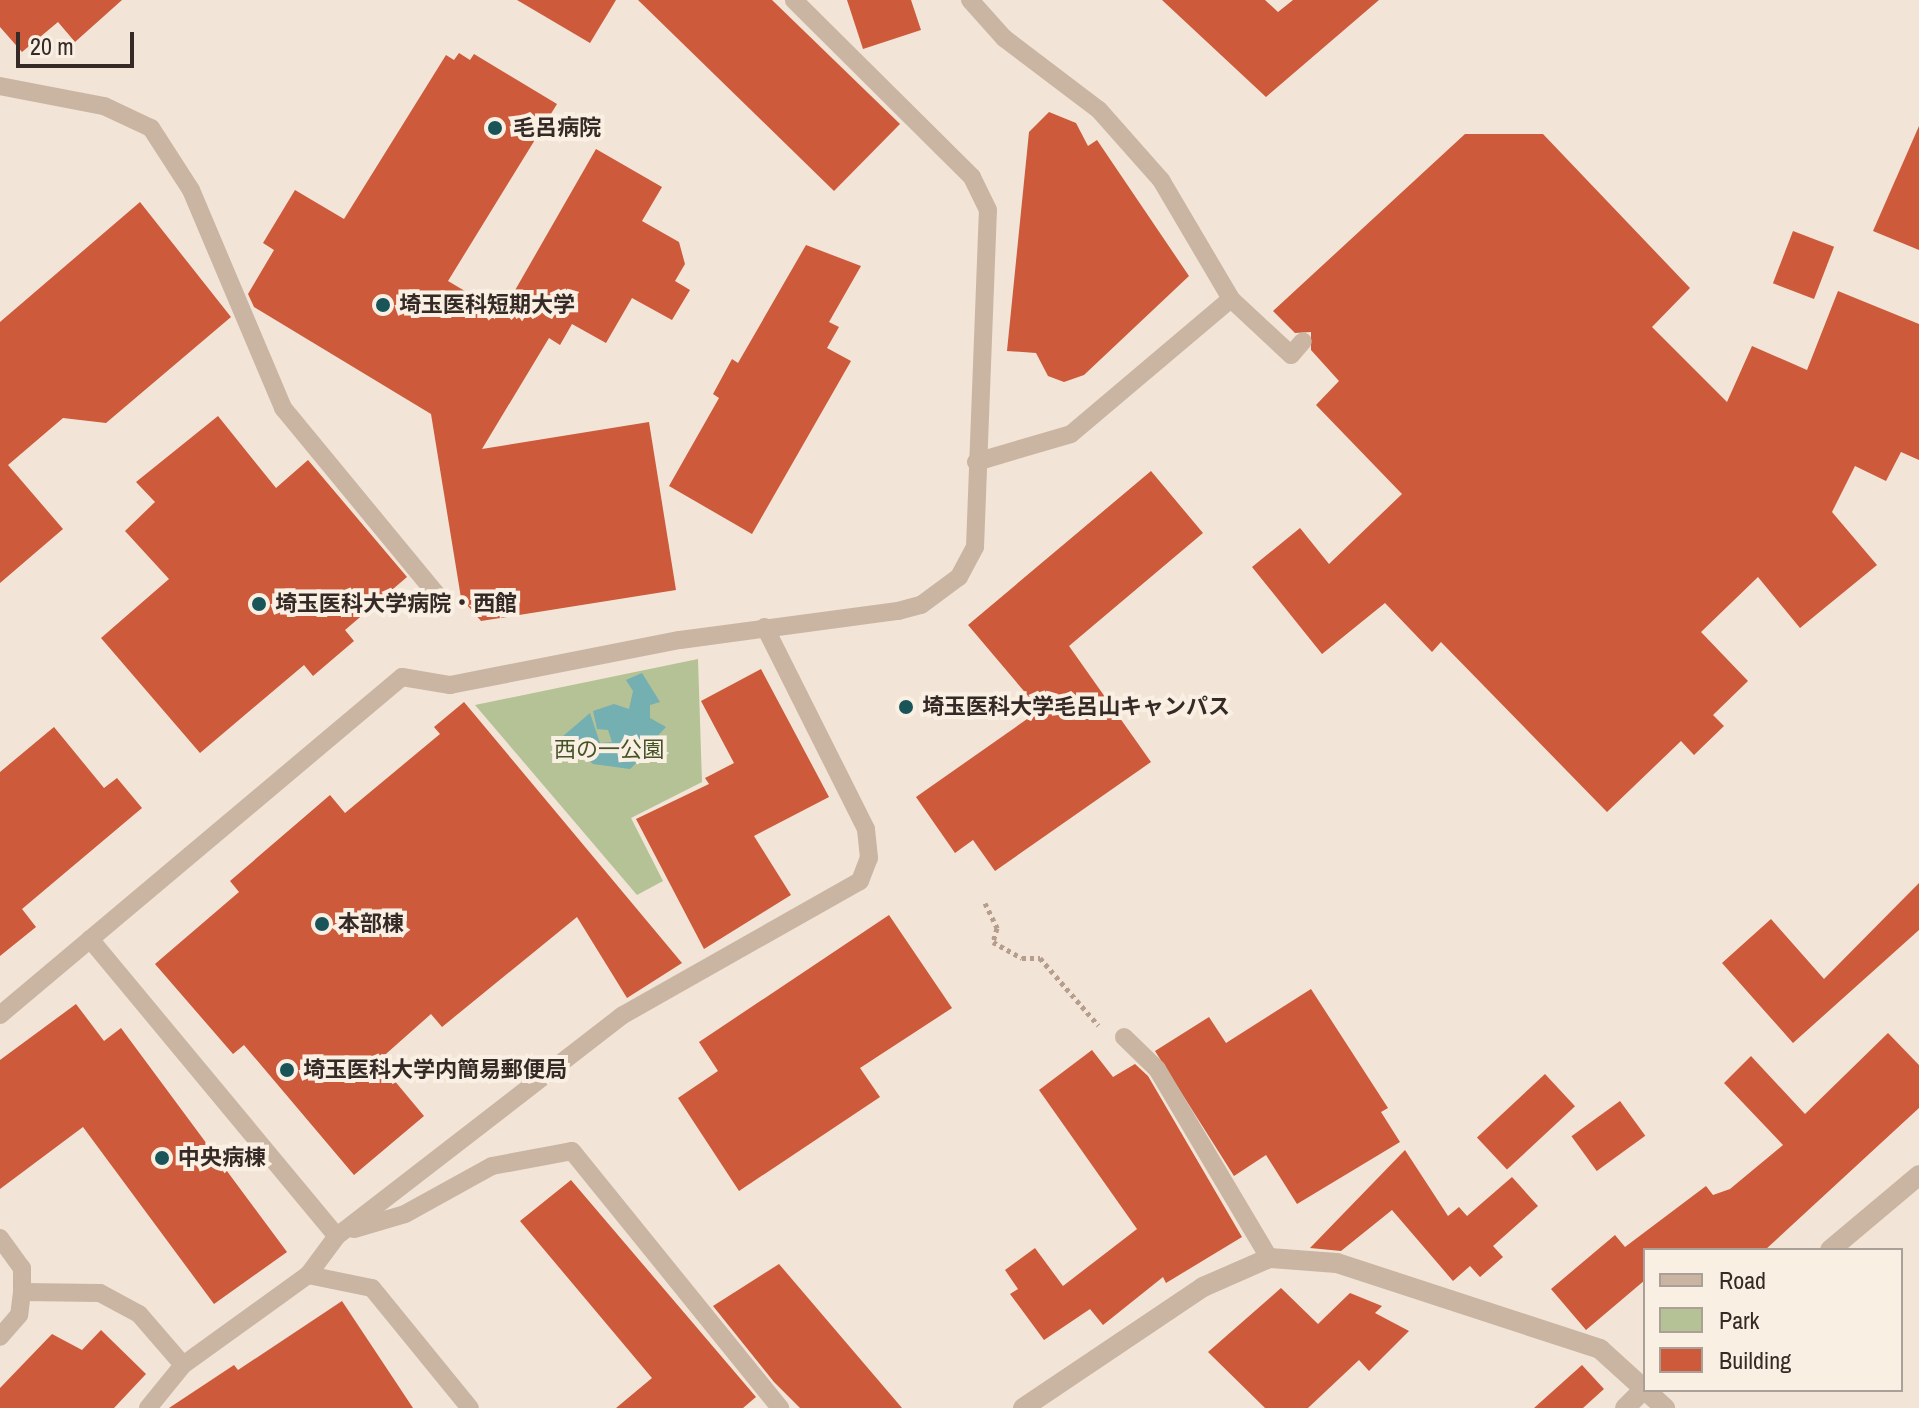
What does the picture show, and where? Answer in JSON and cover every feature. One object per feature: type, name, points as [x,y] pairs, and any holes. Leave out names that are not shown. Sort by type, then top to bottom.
[{"type":"street","points":[[1832,1248],[1919,1175]]},
{"type":"street","points":[[1023,1408],[1203,1287],[1269,1258],[1337,1263],[1600,1349],[1643,1387]]},
{"type":"street","points":[[1625,1408],[1643,1389]]},
{"type":"street","points":[[1648,1392],[1665,1408]]},
{"type":"lane","points":[[0,1015],[402,677],[450,685],[765,627],[898,611],[944,592],[975,547],[988,210],[972,177],[794,0]]},
{"type":"lane","points":[[970,0],[1004,38],[1099,110],[1161,180],[1231,299],[1291,355],[1303,341]]},
{"type":"lane","points":[[0,86],[104,106],[151,128],[191,190],[283,408],[444,603]]},
{"type":"lane","points":[[976,462],[1071,434],[1231,299]]},
{"type":"lane","points":[[148,1408],[183,1365],[308,1275],[337,1236],[623,1015],[860,881],[869,858],[866,829],[765,627]]},
{"type":"lane","points":[[90,939],[337,1236]]},
{"type":"lane","points":[[1124,1037],[1157,1069],[1269,1258]]},
{"type":"lane","points":[[337,1236],[405,1214],[492,1166],[572,1151],[780,1408]]},
{"type":"lane","points":[[0,1238],[22,1268],[19,1315],[0,1337]]},
{"type":"lane","points":[[308,1275],[372,1288],[470,1408]]},
{"type":"lane","points":[[22,1292],[100,1293],[139,1314],[183,1365]]},
{"type":"path","points":[[985,903],[997,928],[993,942],[1022,958],[1040,958],[1100,1028]]},
{"type":"green space","name":"西の一公園","points":[[698,659],[702,782],[631,818],[663,881],[637,895],[475,705]]},
{"type":"water","points":[[642,673],[660,702],[650,705],[650,718],[666,727],[653,741],[639,739],[641,758],[630,769],[593,764],[576,749],[563,762],[562,737],[590,713],[600,743],[612,742],[608,730],[597,729],[593,711],[614,704],[629,709],[633,691],[626,680]]},
{"type":"building","points":[[0,0],[122,0],[75,42],[58,22],[22,52],[0,27]]},
{"type":"building","points":[[517,0],[616,0],[590,43]]},
{"type":"building","points":[[638,0],[772,0],[900,124],[834,191]]},
{"type":"building","points":[[847,0],[911,0],[921,30],[863,49]]},
{"type":"building","points":[[1162,0],[1265,0],[1278,12],[1293,0],[1379,0],[1266,97]]},
{"type":"building","points":[[459,53],[470,60],[474,54],[557,104],[448,281],[502,313],[596,149],[662,187],[642,221],[679,242],[685,264],[675,281],[690,290],[672,320],[632,298],[606,343],[572,324],[560,345],[549,338],[482,449],[649,422],[676,590],[481,621],[461,598],[431,414],[254,307],[248,294],[274,250],[263,243],[295,190],[344,219],[446,55],[454,60]]},
{"type":"building","points":[[1049,112],[1076,123],[1088,146],[1097,140],[1189,276],[1084,375],[1064,382],[1048,376],[1036,353],[1007,351],[1029,132]]},
{"type":"building","points":[[1919,126],[1919,250],[1873,231]]},
{"type":"building","points":[[1465,134],[1543,134],[1690,288],[1652,327],[1727,402],[1752,346],[1807,370],[1838,291],[1919,324],[1919,460],[1901,452],[1886,481],[1855,466],[1832,512],[1877,565],[1800,628],[1758,577],[1701,632],[1748,681],[1713,715],[1724,726],[1694,755],[1681,741],[1607,812],[1441,642],[1432,652],[1385,603],[1322,654],[1252,567],[1300,528],[1329,564],[1402,494],[1316,405],[1339,381],[1311,350],[1311,332],[1295,333],[1273,311]]},
{"type":"building","points":[[140,202],[231,317],[106,423],[63,418],[8,465],[63,529],[0,583],[0,322]]},
{"type":"building","points":[[1793,231],[1834,247],[1814,299],[1773,283]]},
{"type":"building","points":[[806,245],[861,266],[829,322],[839,327],[827,348],[851,361],[752,534],[669,486],[719,398],[713,394],[732,359],[738,363]]},
{"type":"building","name":"埼玉医科大学病院・西館","points":[[218,416],[276,488],[308,460],[407,577],[345,630],[354,641],[313,676],[304,665],[200,753],[101,638],[169,579],[125,531],[155,502],[136,482]]},
{"type":"building","points":[[1151,471],[1203,533],[1069,646],[1151,762],[995,871],[973,840],[955,853],[916,797],[1040,710],[968,625]]},
{"type":"building","points":[[761,669],[829,797],[754,836],[791,895],[704,949],[636,819],[709,784],[705,778],[734,763],[701,701]]},
{"type":"building","points":[[464,702],[682,963],[627,998],[577,917],[442,1027],[431,1014],[378,1061],[424,1116],[354,1175],[244,1045],[233,1054],[155,964],[239,892],[230,881],[330,795],[345,813],[440,734],[434,727]]},
{"type":"building","points":[[54,727],[104,788],[117,778],[142,808],[22,909],[36,927],[0,956],[0,772]]},
{"type":"building","points":[[1919,883],[1919,930],[1793,1043],[1722,963],[1771,919],[1824,979]]},
{"type":"building","points":[[889,915],[952,1008],[860,1068],[880,1097],[739,1191],[678,1098],[718,1071],[699,1042]]},
{"type":"building","points":[[1311,989],[1388,1108],[1381,1112],[1400,1142],[1297,1204],[1266,1155],[1234,1176],[1155,1051],[1209,1017],[1226,1043]]},
{"type":"building","name":"中央病棟","points":[[76,1004],[104,1041],[121,1028],[287,1252],[214,1304],[83,1127],[0,1189],[0,1060]]},
{"type":"building","points":[[1888,1033],[1919,1065],[1919,1108],[1767,1248],[1643,1248],[1643,1282],[1586,1330],[1551,1289],[1615,1235],[1625,1247],[1706,1186],[1713,1195],[1730,1189],[1783,1145],[1724,1083],[1751,1056],[1805,1114]]},
{"type":"building","points":[[1092,1050],[1113,1077],[1135,1064],[1148,1076],[1242,1237],[1166,1283],[1163,1277],[1103,1325],[1090,1309],[1044,1340],[1010,1294],[1018,1289],[1005,1270],[1035,1248],[1063,1286],[1137,1229],[1039,1090]]},
{"type":"building","points":[[1545,1074],[1575,1106],[1507,1170],[1477,1137]]},
{"type":"building","points":[[1620,1101],[1645,1136],[1597,1171],[1571,1136]]},
{"type":"building","points":[[1405,1150],[1448,1216],[1459,1207],[1467,1216],[1512,1177],[1538,1206],[1493,1246],[1503,1257],[1480,1277],[1470,1266],[1453,1281],[1392,1210],[1341,1251],[1310,1248]]},
{"type":"building","points":[[571,1180],[756,1397],[743,1408],[616,1408],[652,1378],[520,1221]]},
{"type":"building","points":[[779,1264],[902,1408],[800,1408],[774,1382],[713,1306]]},
{"type":"building","points":[[1281,1288],[1318,1324],[1350,1293],[1382,1306],[1375,1313],[1409,1331],[1369,1371],[1359,1360],[1308,1408],[1265,1408],[1208,1352]]},
{"type":"building","points":[[342,1301],[413,1408],[169,1408],[234,1365],[238,1370]]},
{"type":"building","points":[[101,1330],[146,1374],[114,1408],[0,1408],[0,1388],[52,1334],[82,1350]]},
{"type":"building","points":[[1582,1365],[1604,1389],[1583,1408],[1534,1408]]},
{"type":"place","name":"毛呂病院","points":[[495,128]]},
{"type":"place","name":"埼玉医科短期大学","points":[[383,305]]},
{"type":"place","name":"埼玉医科大学病院・西館","points":[[259,604]]},
{"type":"place","name":"埼玉医科大学毛呂山キャンパス","points":[[906,707]]},
{"type":"place","name":"本部棟","points":[[322,924]]},
{"type":"place","name":"埼玉医科大学内簡易郵便局","points":[[287,1070]]},
{"type":"place","name":"中央病棟","points":[[162,1158]]}]
